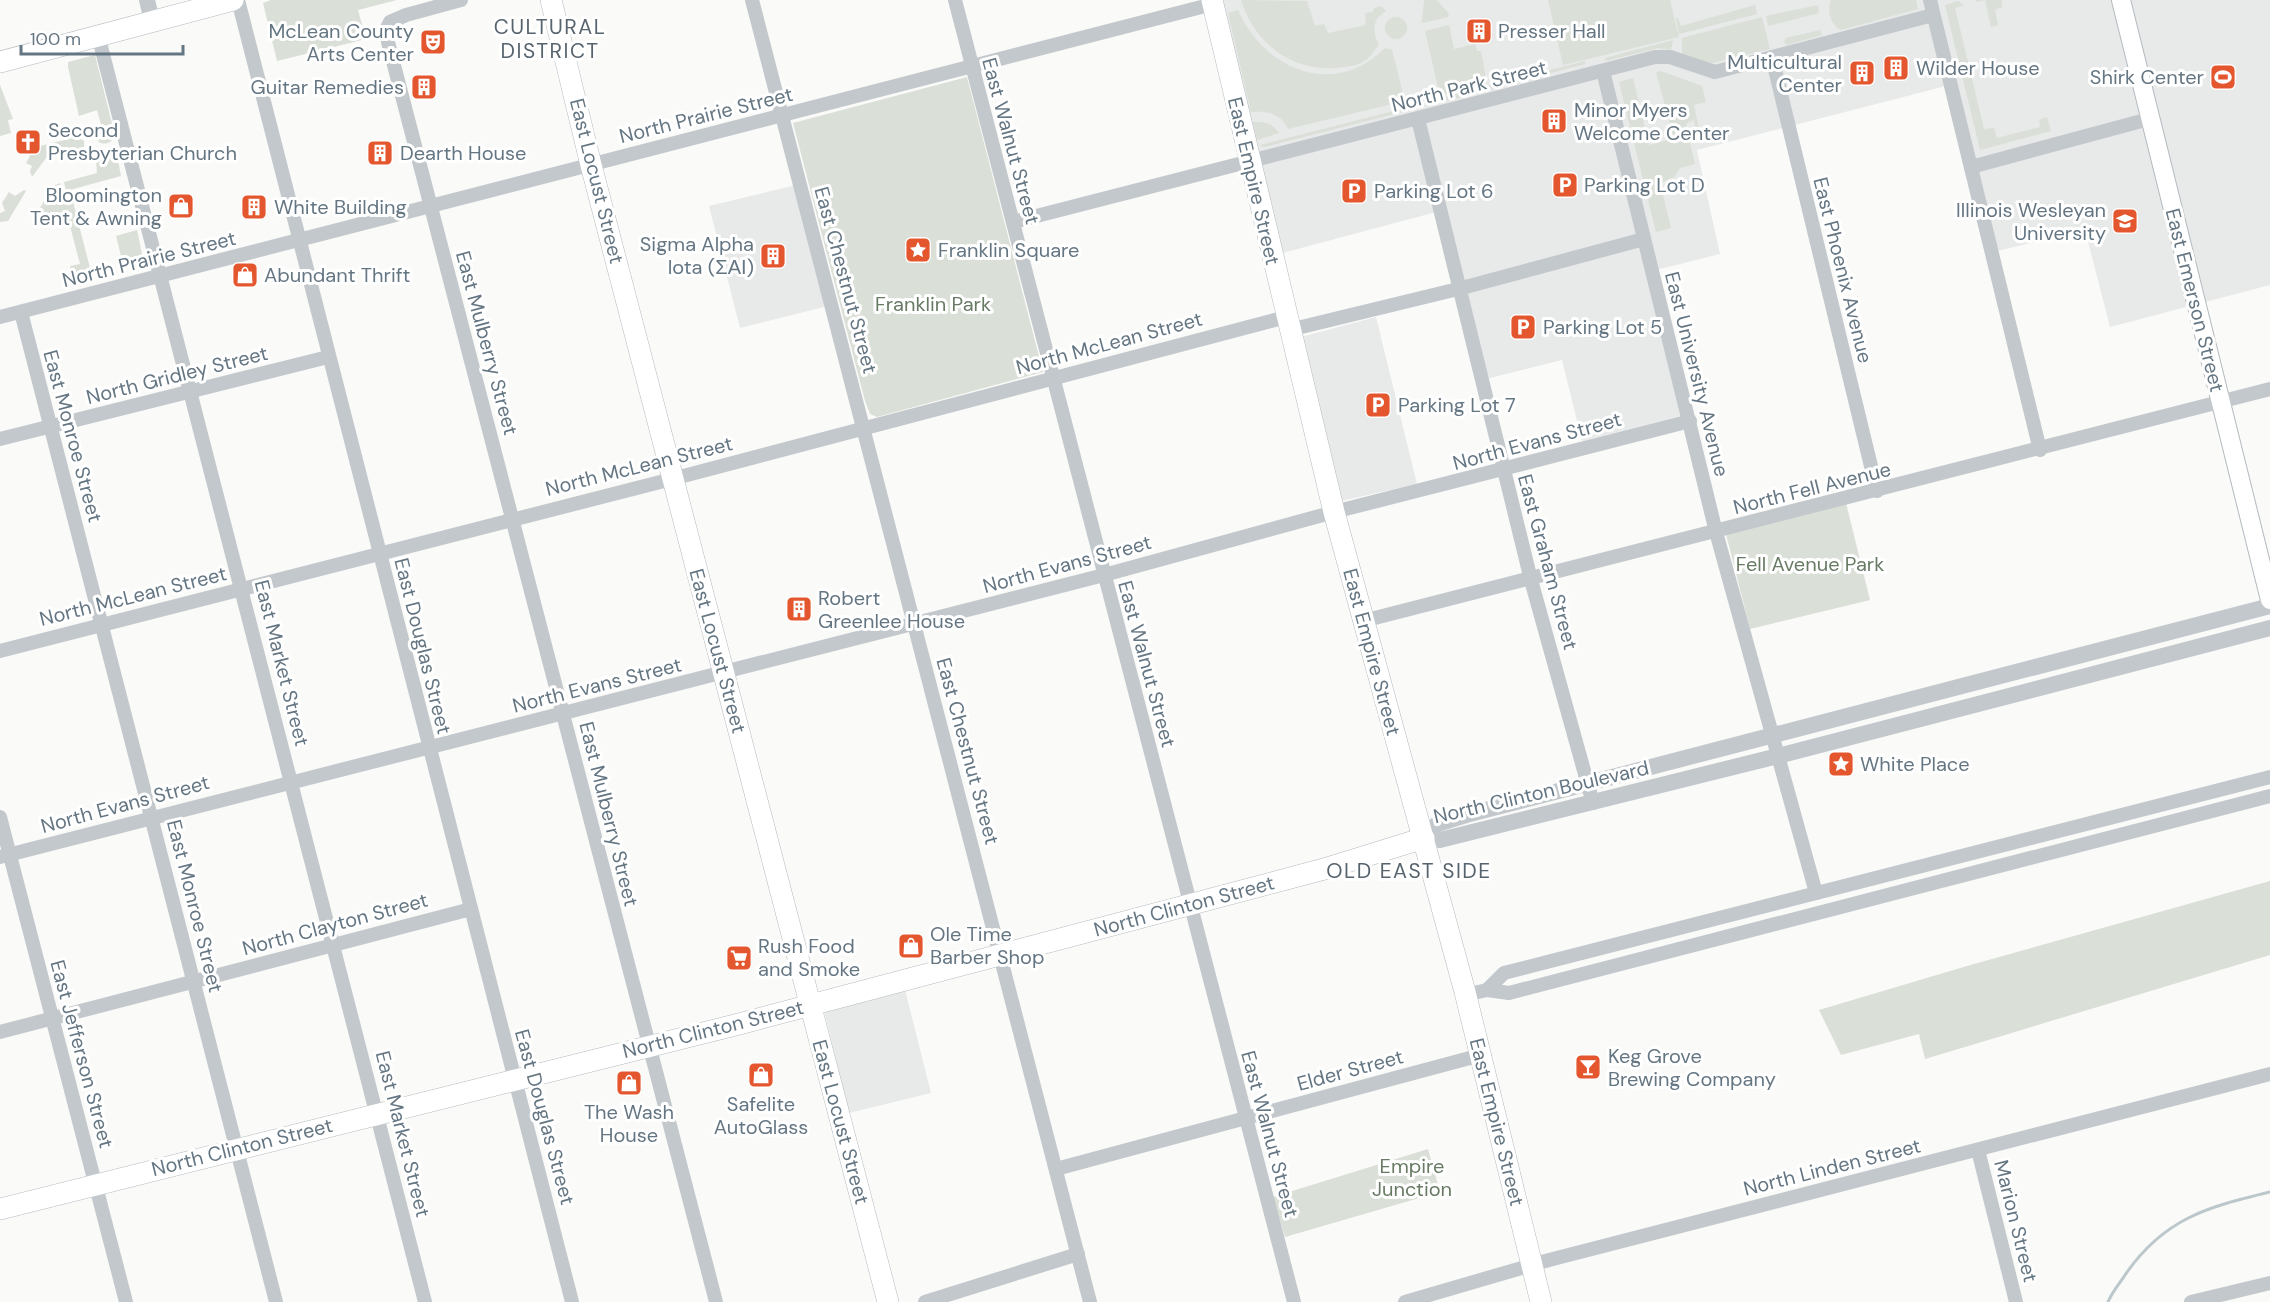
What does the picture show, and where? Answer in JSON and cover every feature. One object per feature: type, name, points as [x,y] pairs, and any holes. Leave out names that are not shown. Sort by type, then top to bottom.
[{"type":"main road","points":[[0,62],[232,0]]},
{"type":"main road","name":"East Locust Street","points":[[551,0],[672,479],[888,1302]]},
{"type":"main road","name":"East Emerson Street","points":[[2121,0],[2270,600]]},
{"type":"main road","name":"East Empire Street","points":[[1212,2],[1334,512],[1466,995],[1541,1302]]},
{"type":"main road","name":"North Clinton Street","points":[[0,1209],[810,1005],[1324,869],[1424,838]]},
{"type":"street","points":[[147,0],[152,21]]},
{"type":"street","name":"East Douglas Street","points":[[238,0],[572,1302]]},
{"type":"street","name":"East Mulberry Street","points":[[461,0],[406,15],[390,22],[386,32],[716,1302]]},
{"type":"street","name":"East Chestnut Street","points":[[752,0],[1090,1302]]},
{"type":"street","name":"East Walnut Street","points":[[955,0],[1294,1302]]},
{"type":"street","points":[[1930,0],[2040,450]]},
{"type":"street","name":"North Prairie Street","points":[[0,317],[971,68],[1212,2]]},
{"type":"street","name":"North Park Street","points":[[1013,222],[1662,56],[1715,72],[1933,15]]},
{"type":"street","name":"East Market Street","points":[[98,35],[425,1302]]},
{"type":"street","name":"East Phoenix Avenue","points":[[1772,57],[1877,491]]},
{"type":"street","name":"East University Avenue","points":[[1604,71],[1716,532],[1816,893]]},
{"type":"street","name":"East Graham Street","points":[[1418,119],[1531,580],[1593,803]]},
{"type":"street","points":[[1971,167],[2149,119]]},
{"type":"street","name":"North McLean Street","points":[[0,651],[379,552],[672,479],[1054,378],[1288,323],[1458,289],[1644,239]]},
{"type":"street","name":"East Monroe Street","points":[[21,312],[276,1302]]},
{"type":"street","name":"North Gridley Street","points":[[0,439],[328,357]]},
{"type":"street","name":"North Fell Avenue","points":[[1363,621],[2040,450],[2270,389]]},
{"type":"street","name":"North Evans Street","points":[[5,856],[1104,575],[1334,512],[1690,421]]},
{"type":"street","name":"North Clinton Boulevard","points":[[1424,838],[1437,824],[1587,782],[2270,606]]},
{"type":"street","name":"North Clinton Boulevard","points":[[1424,838],[1440,840],[1593,803],[2270,628]]},
{"type":"street","points":[[2091,653],[2096,673]]},
{"type":"street","points":[[1929,694],[1934,716]]},
{"type":"street","points":[[1487,990],[1504,973],[2270,777]]},
{"type":"street","points":[[1466,995],[1487,990],[1509,993],[2270,796]]},
{"type":"street","name":"East Jefferson Street","points":[[0,817],[5,856],[52,1018],[126,1302]]},
{"type":"street","points":[[2092,823],[2097,841]]},
{"type":"street","points":[[2044,835],[2048,854]]},
{"type":"street","points":[[1816,893],[1810,899],[1809,905],[1820,912]]},
{"type":"street","name":"North Clayton Street","points":[[0,1032],[471,909]]},
{"type":"street","points":[[1648,936],[1653,956]]},
{"type":"street","name":"Elder Street","points":[[1056,1169],[1481,1055]]},
{"type":"street","name":"North Linden Street","points":[[1405,1302],[1564,1256],[2270,1074]]},
{"type":"street","name":"Marion Street","points":[[1978,1150],[2016,1302]]},
{"type":"street","points":[[925,1302],[1078,1254]]},
{"type":"street","points":[[2191,1302],[2270,1283]]},
{"type":"shaded area","name":"Illinois Wesleyan University","points":[[1219,0],[2270,0],[2270,285],[2110,327],[2085,230],[1989,253],[1946,86],[1697,150],[1720,254],[1652,271],[1688,414],[1582,441],[1562,360],[1482,380],[1440,211],[1275,255]]},
{"type":"shaded area","points":[[796,185],[828,306],[740,328],[709,206]]},
{"type":"shaded area","points":[[1376,317],[1417,484],[1341,501],[1301,337]]},
{"type":"shaded area","points":[[905,990],[931,1093],[849,1113],[826,1011]]},
{"type":"green space","points":[[271,0],[397,0],[358,10],[366,39],[277,61],[263,3]]},
{"type":"green space","points":[[1241,0],[1307,1],[1315,26],[1324,24],[1328,33],[1366,25],[1365,13],[1373,12],[1374,8],[1381,6],[1386,11],[1378,18],[1375,26],[1375,35],[1379,45],[1367,59],[1348,67],[1319,68],[1304,65],[1276,51],[1255,29]]},
{"type":"green space","points":[[1424,0],[1437,0],[1449,14],[1448,17],[1422,23]]},
{"type":"green space","points":[[1548,0],[1670,0],[1679,37],[1563,65]]},
{"type":"green space","points":[[1831,0],[1916,0],[1918,9],[1841,30],[1834,25],[1830,17]]},
{"type":"green space","points":[[1985,0],[2002,0],[2002,7],[1995,10],[1998,25],[1991,27]]},
{"type":"green space","points":[[1958,1],[1964,5],[1955,8],[1984,129],[1994,128],[1997,138],[2040,127],[2039,120],[2047,117],[2051,131],[1980,150],[1945,5]]},
{"type":"green space","points":[[1755,5],[1757,14],[1679,34],[1676,18],[1681,26]]},
{"type":"green space","points":[[1818,5],[1819,13],[1768,26],[1766,16]]},
{"type":"green space","points":[[1238,10],[1250,31],[1265,48],[1283,62],[1302,71],[1323,74],[1345,72],[1365,63],[1385,48],[1392,50],[1405,101],[1288,129],[1282,119],[1273,114],[1251,112],[1228,13]]},
{"type":"green space","points":[[1392,17],[1400,17],[1407,24],[1407,32],[1400,39],[1392,39],[1385,32],[1385,24]]},
{"type":"green space","points":[[1762,17],[1770,49],[1713,63],[1699,61],[1682,53],[1682,38]]},
{"type":"green space","points":[[1449,25],[1454,49],[1475,44],[1477,51],[1481,51],[1487,84],[1440,96],[1425,31]]},
{"type":"green space","points":[[1820,30],[1822,35],[1787,45],[1784,42],[1786,38]]},
{"type":"green space","points":[[1673,40],[1671,50],[1658,48],[1606,61],[1605,58]]},
{"type":"green space","points":[[95,55],[115,136],[106,143],[99,142],[95,131],[102,128],[97,110],[79,116],[68,67],[68,62]]},
{"type":"green space","points":[[1585,61],[1585,64],[1442,102],[1441,98]]},
{"type":"green space","points":[[1661,71],[1702,86],[1706,102],[1694,105],[1699,129],[1696,130],[1694,120],[1687,123],[1684,132],[1673,135],[1656,72]]},
{"type":"green space","name":"Franklin Park","points":[[967,77],[1043,372],[877,417],[870,414],[865,401],[793,123]]},
{"type":"green space","points":[[1633,78],[1649,145],[1672,139],[1674,144],[1689,139],[1695,164],[1680,168],[1674,177],[1660,183],[1671,228],[1656,232],[1619,82]]},
{"type":"green space","points":[[0,85],[13,119],[8,120],[11,133],[0,136]]},
{"type":"green space","points":[[1410,107],[1410,110],[1264,147],[1260,145]]},
{"type":"green space","points":[[1253,122],[1268,124],[1279,133],[1257,140]]},
{"type":"green space","points":[[71,132],[84,141],[84,148],[46,158],[32,177],[30,171],[32,166],[26,163],[32,152],[40,150],[40,146],[72,138]]},
{"type":"green space","points":[[117,155],[121,176],[66,191],[64,182],[97,173],[96,161]]},
{"type":"green space","points":[[60,183],[63,194],[71,194],[92,276],[72,281],[70,266],[80,264],[70,226],[60,224],[56,213],[34,218],[53,186]]},
{"type":"green space","points":[[26,191],[8,221],[0,222],[0,213],[5,211],[2,203],[9,192],[15,196]]},
{"type":"green space","points":[[137,230],[144,263],[124,268],[116,236]]},
{"type":"green space","name":"Fell Avenue Park","points":[[1846,503],[1870,600],[1750,629],[1726,534]]},
{"type":"green space","points":[[2270,881],[2270,955],[1925,1059],[1919,1034],[1841,1055],[1819,1010],[1967,966]]},
{"type":"green space","name":"Empire Junction","points":[[1428,1149],[1440,1192],[1285,1237],[1273,1197]]},
{"type":"waterway","points":[[2108,1302],[2140,1256],[2155,1240],[2172,1228],[2207,1210],[2270,1192]]},
{"type":"place","name":"Presser Hall","points":[[1479,31]]},
{"type":"place","name":"McLean County Arts Center","points":[[433,42]]},
{"type":"place","name":"Wilder House","points":[[1896,68]]},
{"type":"place","name":"Multicultural Center","points":[[1862,73]]},
{"type":"place","name":"Shirk Center","points":[[2223,77]]},
{"type":"place","name":"Guitar Remedies","points":[[424,87]]},
{"type":"place","name":"Minor Myers Welcome Center","points":[[1554,121]]},
{"type":"place","name":"Second Presbyterian Church","points":[[28,142]]},
{"type":"place","name":"Dearth House","points":[[380,153]]},
{"type":"place","name":"Parking Lot D","points":[[1565,185]]},
{"type":"place","name":"Parking Lot 6","points":[[1354,191]]},
{"type":"place","name":"Bloomington Tent & Awning","points":[[181,206]]},
{"type":"place","name":"White Building","points":[[254,207]]},
{"type":"place","name":"Illinois Wesleyan University","points":[[2125,221]]},
{"type":"place","name":"Franklin Square","points":[[918,250]]},
{"type":"place","name":"Sigma Alpha Iota (ΣΑΙ)","points":[[773,256]]},
{"type":"place","name":"Abundant Thrift","points":[[245,275]]},
{"type":"place","name":"Parking Lot 5","points":[[1523,327]]},
{"type":"place","name":"Parking Lot 7","points":[[1378,405]]},
{"type":"place","name":"Robert Greenlee House","points":[[799,609]]},
{"type":"place","name":"White Place","points":[[1841,764]]},
{"type":"place","name":"Ole Time Barber Shop","points":[[911,946]]},
{"type":"place","name":"Rush Food and Smoke","points":[[739,958]]},
{"type":"place","name":"Keg Grove Brewing Company","points":[[1588,1067]]},
{"type":"place","name":"Safelite AutoGlass","points":[[761,1075]]},
{"type":"place","name":"The Wash House","points":[[629,1083]]},
{"type":"district","name":"CULTURAL DISTRICT","points":[[550,39]]},
{"type":"district","name":"OLD EAST SIDE","points":[[1409,871]]}]
